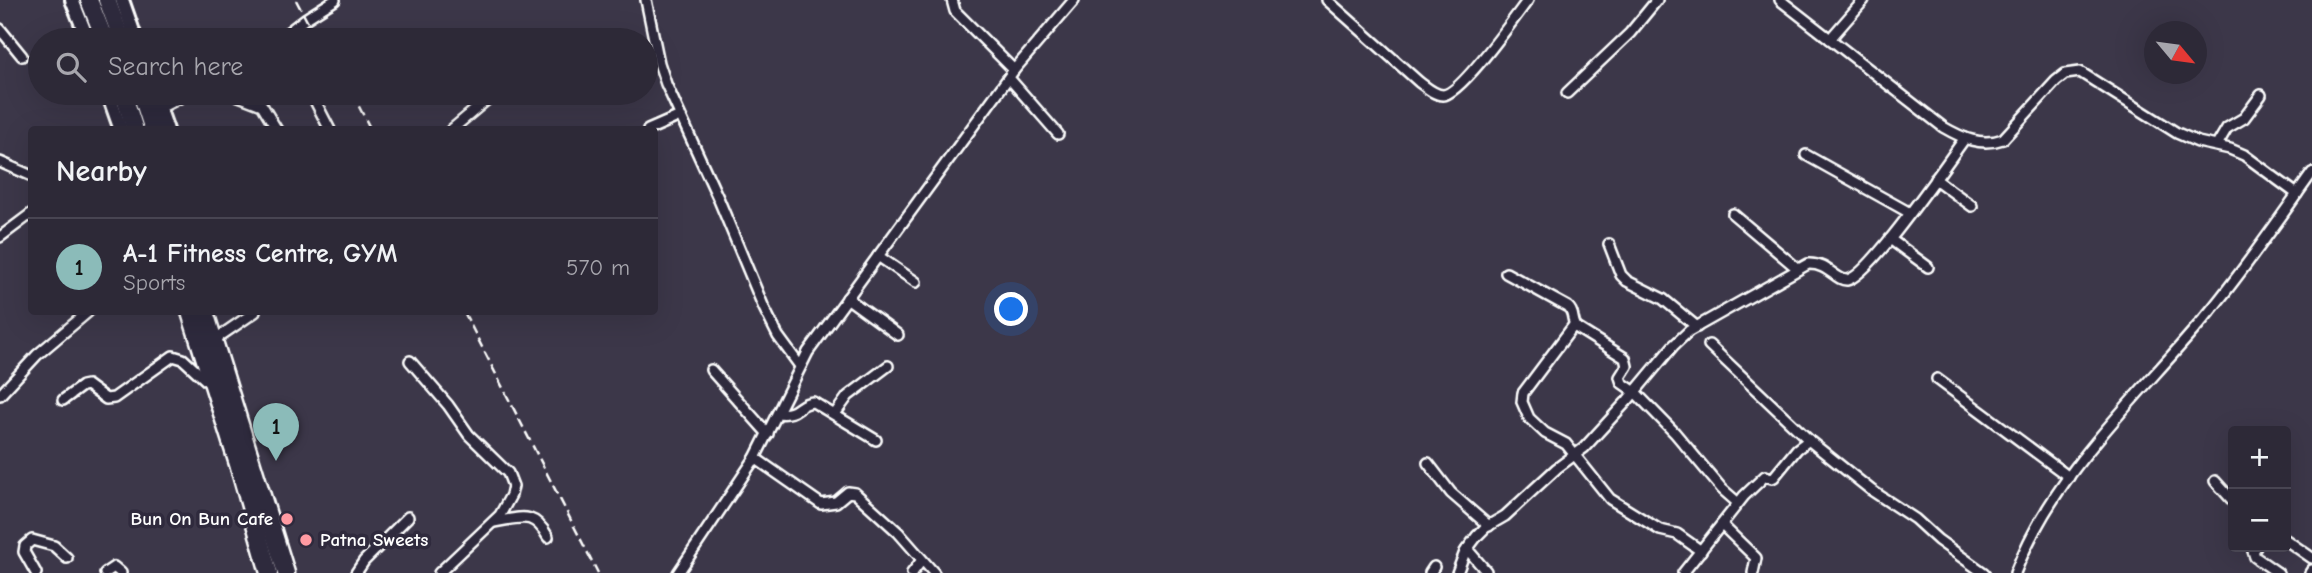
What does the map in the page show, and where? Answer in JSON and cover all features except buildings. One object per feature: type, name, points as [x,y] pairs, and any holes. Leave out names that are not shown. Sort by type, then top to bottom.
[{"type":"highway","points":[[89,0],[100,28]]},
{"type":"highway","points":[[107,0],[118,28]]},
{"type":"highway","points":[[127,105],[134,126]]},
{"type":"highway","points":[[145,105],[152,126]]},
{"type":"highway","points":[[191,315],[269,573]]},
{"type":"highway","points":[[207,315],[286,573]]},
{"type":"street","points":[[72,0],[83,28]]},
{"type":"street","points":[[122,0],[132,28]]},
{"type":"street","points":[[297,28],[335,0]]},
{"type":"street","points":[[646,0],[652,28]]},
{"type":"street","points":[[952,0],[952,5],[961,17],[1012,74],[1058,134]]},
{"type":"street","points":[[678,573],[755,458],[800,366],[1012,74],[1074,0]]},
{"type":"street","points":[[1327,0],[1419,82],[1434,93],[1445,95],[1454,91],[1467,78],[1528,0]]},
{"type":"street","points":[[1567,93],[1630,33],[1657,0]]},
{"type":"street","points":[[1830,39],[1864,0]]},
{"type":"street","points":[[1786,2],[1943,127],[1965,138],[1991,143],[2003,139],[2056,81],[2073,72],[2090,77],[2176,133],[2244,156],[2297,194]]},
{"type":"street","points":[[0,29],[22,56]]},
{"type":"street","points":[[658,58],[680,116],[764,308],[778,336],[800,366]]},
{"type":"street","points":[[2217,145],[2227,128],[2244,118],[2261,95]]},
{"type":"street","points":[[112,105],[120,126]]},
{"type":"street","points":[[159,105],[166,126]]},
{"type":"street","points":[[160,108],[166,105]]},
{"type":"street","points":[[262,105],[275,126]]},
{"type":"street","points":[[317,105],[328,126]]},
{"type":"street","points":[[456,126],[481,105]]},
{"type":"street","points":[[658,126],[680,116]]},
{"type":"street","points":[[1457,573],[1467,549],[1477,536],[1505,516],[1575,454],[1635,392],[1673,346],[1697,327],[1808,264],[1823,265],[1842,280],[1849,280],[1871,261],[1890,239],[1965,138]]},
{"type":"street","points":[[1806,155],[1910,213]]},
{"type":"street","points":[[0,162],[28,174]]},
{"type":"street","points":[[2015,573],[2036,525],[2069,477],[2116,418],[2211,310],[2312,173]]},
{"type":"street","points":[[1935,180],[1972,206]]},
{"type":"street","points":[[1733,214],[1798,269]]},
{"type":"street","points":[[0,237],[28,216]]},
{"type":"street","points":[[1890,239],[1928,267]]},
{"type":"street","points":[[1609,244],[1621,275],[1663,299],[1697,327]]},
{"type":"street","points":[[878,256],[916,282]]},
{"type":"street","points":[[1506,273],[1568,307],[1573,313],[1574,325],[1527,387],[1522,402],[1525,412],[1548,436],[1563,441],[1609,499],[1660,530],[1677,534],[1701,551]]},
{"type":"street","points":[[847,298],[898,335]]},
{"type":"street","points":[[0,395],[37,355],[84,315]]},
{"type":"street","points":[[214,340],[251,315]]},
{"type":"street","points":[[1574,325],[1625,358],[1627,366],[1620,380],[1683,442],[1722,489],[1738,503]]},
{"type":"street","points":[[1709,345],[1809,440],[1871,490],[1984,573]]},
{"type":"street","points":[[63,400],[87,385],[106,399],[114,398],[173,356],[183,359],[213,386]]},
{"type":"street","points":[[410,360],[469,435],[508,473],[513,486],[511,495],[494,522],[439,573]]},
{"type":"street","points":[[835,414],[848,396],[888,366]]},
{"type":"street","points":[[711,370],[768,433]]},
{"type":"street","points":[[1937,379],[2069,477]]},
{"type":"street","points":[[778,414],[790,415],[813,402],[876,440]]},
{"type":"street","points":[[1683,573],[1738,503],[1763,476],[1774,477],[1801,445],[1809,440]]},
{"type":"street","points":[[755,458],[821,504],[836,502],[848,492],[855,493],[898,531],[934,573]]},
{"type":"street","points":[[1428,463],[1451,493],[1489,526]]},
{"type":"street","points":[[2215,481],[2228,495]]},
{"type":"street","points":[[356,573],[364,561],[408,517]]},
{"type":"street","points":[[494,522],[533,519],[540,523],[548,537]]},
{"type":"street","points":[[1722,525],[1756,558],[1753,573]]},
{"type":"street","points":[[36,573],[24,552],[25,546],[32,540],[54,546],[67,558]]},
{"type":"street","points":[[2291,543],[2312,558]]},
{"type":"street","points":[[1467,549],[1486,571]]},
{"type":"street","points":[[2253,552],[2255,557],[2278,573]]},
{"type":"street","points":[[912,573],[922,560]]},
{"type":"street","points":[[105,573],[114,567],[121,573]]},
{"type":"railway","points":[[296,0],[311,28]]},
{"type":"railway","points":[[358,105],[369,126]]},
{"type":"railway","points":[[466,315],[598,573]]},
{"type":"place","name":"A-1 Fitness Centre, GYM","points":[[276,461]]},
{"type":"place","name":"Bun On Bun Cafe","points":[[287,519]]},
{"type":"place","name":"Patna Sweets","points":[[306,540]]}]
